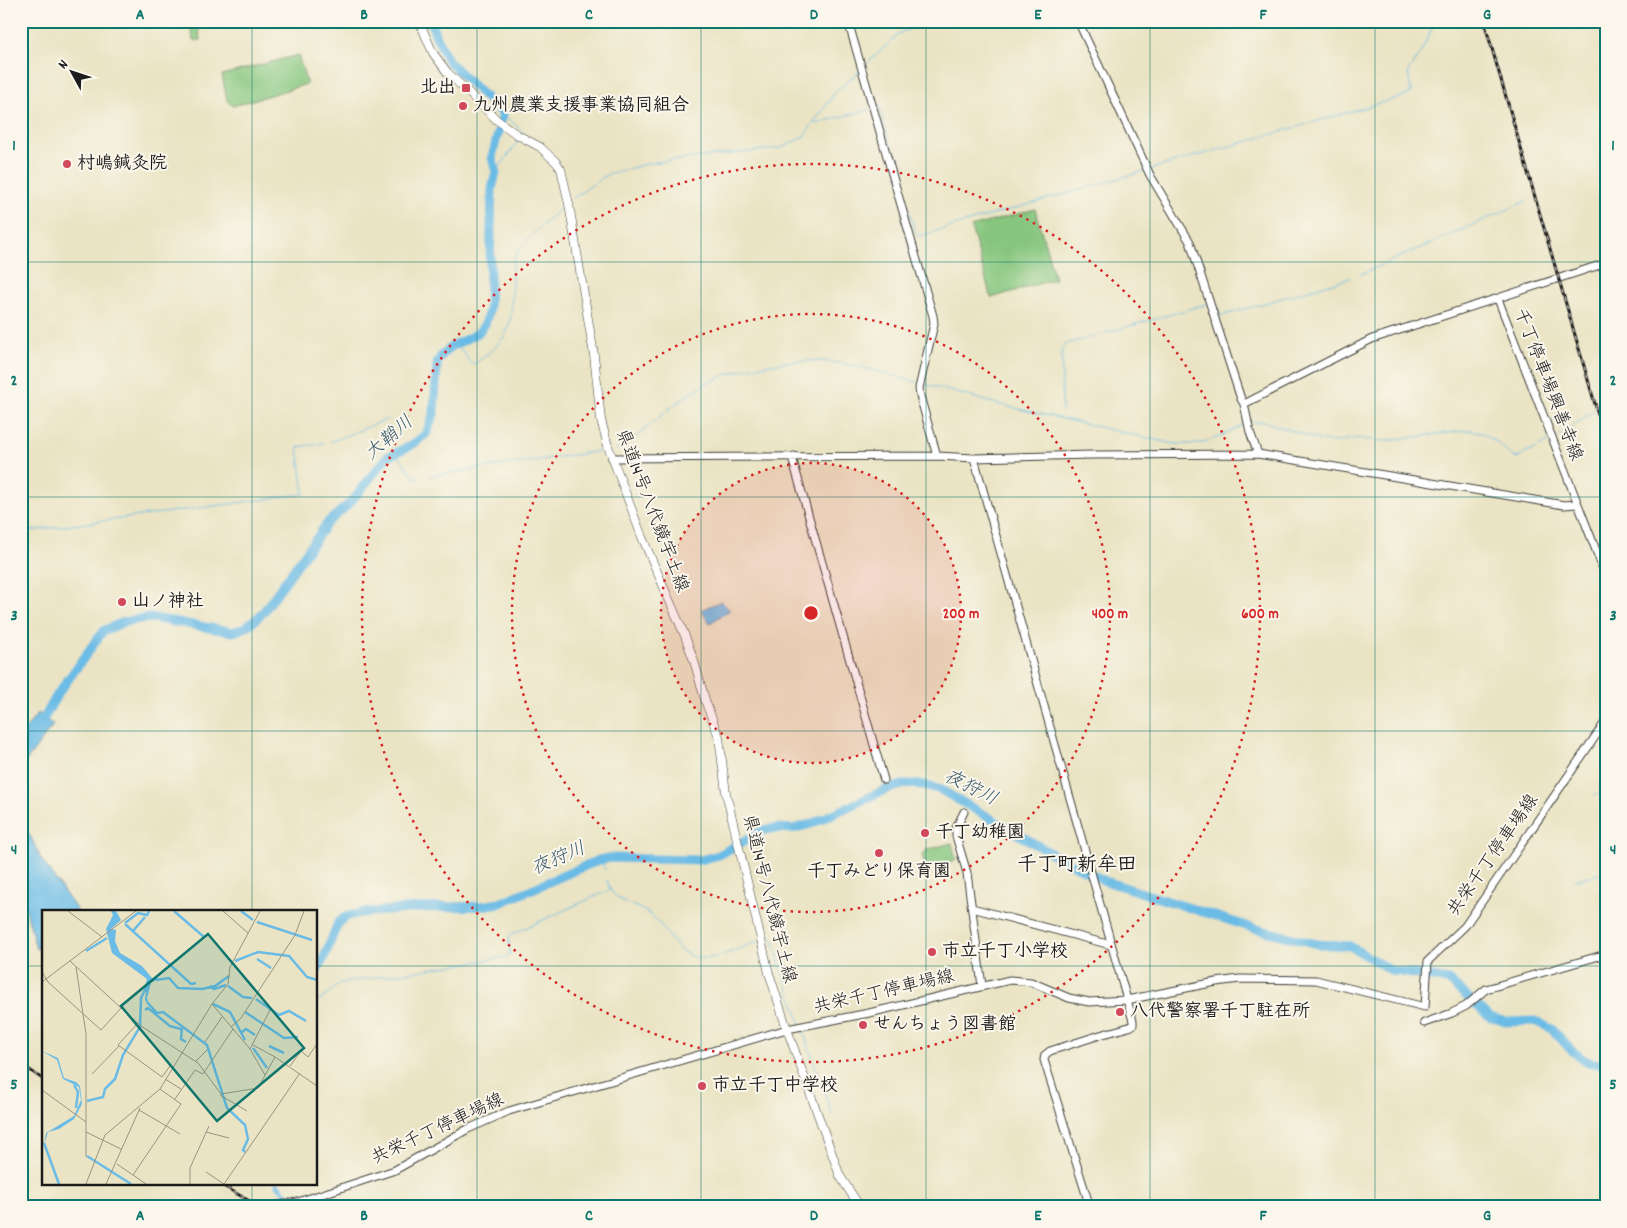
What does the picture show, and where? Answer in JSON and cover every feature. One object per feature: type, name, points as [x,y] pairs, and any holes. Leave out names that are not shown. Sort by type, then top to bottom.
[{"type":"main road","name":"県道14号八代鏡宇土線","points":[[420,21],[433,53],[442,66],[497,120],[516,134],[540,147],[561,169],[568,194],[594,355],[601,420],[612,458],[642,537],[685,636],[719,737],[726,793],[769,973],[840,1176],[860,1207]]},
{"type":"street","points":[[848,21],[933,316],[934,324],[920,384],[920,396],[937,456]]},
{"type":"street","points":[[1078,21],[1150,175],[1190,242],[1244,404],[1258,454]]},
{"type":"street","name":"千丁停車場興善寺線","points":[[1576,504],[1498,299],[1553,279],[1606,263]]},
{"type":"street","points":[[1244,404],[1372,339],[1498,299]]},
{"type":"street","points":[[612,458],[794,456],[937,456],[974,458],[1258,454],[1564,505],[1576,504],[1606,576]]},
{"type":"street","points":[[794,456],[793,461],[884,780]]},
{"type":"street","points":[[974,458],[1133,1025],[1045,1055],[1044,1060],[1090,1207]]},
{"type":"street","name":"共栄千丁停車場線","points":[[266,1207],[298,1202],[395,1170],[468,1129],[509,1111],[789,1029],[1010,980],[1021,980],[1089,1002],[1127,1000],[1240,979],[1316,980],[1425,1007],[1428,961],[1466,926],[1606,721]]},
{"type":"street","points":[[964,812],[958,821],[956,836],[968,873],[982,986]]},
{"type":"street","points":[[972,908],[1111,945]]},
{"type":"street","points":[[1424,1023],[1452,1013],[1467,1005],[1486,989],[1606,954]]},
{"type":"green space","points":[[191,21],[198,21],[200,40],[193,41]]},
{"type":"green space","points":[[298,55],[307,84],[233,106],[227,101],[222,75]]},
{"type":"green space","points":[[1035,209],[1055,279],[991,298],[971,227]]},
{"type":"green space","points":[[952,843],[956,860],[925,868],[922,854],[926,850]]},
{"type":"water","points":[[721,601],[730,610],[710,623],[701,610]]},
{"type":"water","points":[[38,713],[53,725],[21,768],[21,735]]},
{"type":"water","points":[[21,825],[31,837],[41,859],[77,910],[42,910],[42,948],[36,949],[26,909],[21,900]]},
{"type":"waterway","name":"大鞘川","points":[[39,727],[57,695],[103,631],[124,622],[153,618],[233,632],[244,628],[254,621],[264,611],[328,522],[350,503],[387,457],[412,445],[426,434],[434,414],[437,363],[442,355],[451,347],[478,333],[485,324],[489,310],[492,189],[496,172],[492,157],[503,114],[449,62],[436,37],[431,21]]},
{"type":"waterway","points":[[864,66],[900,33],[928,21]]},
{"type":"waterway","points":[[1151,169],[1408,95],[1411,91],[1408,72],[1422,50],[1435,21]]},
{"type":"waterway","points":[[573,198],[608,174],[650,163],[782,148],[804,136],[837,90],[860,71]]},
{"type":"waterway","points":[[875,107],[879,106],[894,157]]},
{"type":"waterway","points":[[815,124],[871,109]]},
{"type":"waterway","points":[[503,114],[522,131],[521,134]]},
{"type":"waterway","points":[[496,172],[519,140]]},
{"type":"waterway","points":[[896,166],[916,234],[919,236],[1145,171]]},
{"type":"waterway","points":[[1359,275],[1527,201]]},
{"type":"waterway","points":[[457,344],[470,362],[474,364],[502,340],[511,313],[512,272],[515,257],[530,237],[565,204]]},
{"type":"waterway","points":[[1213,301],[1221,316],[1350,278]]},
{"type":"waterway","points":[[1062,412],[1063,345],[1207,304]]},
{"type":"waterway","points":[[617,449],[626,445],[695,390],[718,378],[750,368],[785,362],[832,362],[917,382]]},
{"type":"waterway","points":[[924,384],[1001,405],[1174,444],[1198,444],[1219,437],[1246,423]]},
{"type":"waterway","points":[[1556,438],[1606,402]]},
{"type":"waterway","points":[[330,442],[388,419]]},
{"type":"waterway","points":[[1252,422],[1266,422],[1322,441],[1337,442],[1358,438],[1378,441],[1392,440],[1470,430],[1477,431],[1488,437],[1514,458],[1550,441]]},
{"type":"waterway","points":[[21,532],[304,494],[298,447],[324,443]]},
{"type":"waterway","points":[[430,476],[600,451]]},
{"type":"waterway","points":[[395,454],[414,477],[418,478]]},
{"type":"waterway","name":"夜狩川","points":[[318,969],[338,923],[345,917],[360,913],[418,908],[481,906],[500,903],[599,860],[610,858],[700,860],[719,855],[763,830],[777,828],[792,829],[811,824],[887,789],[906,784],[924,785],[941,790],[1056,856],[1105,881],[1253,928],[1317,944],[1350,946],[1390,970],[1448,980],[1490,1017],[1506,1022],[1535,1021],[1552,1029],[1572,1051],[1588,1062],[1606,1065]]},
{"type":"waterway","points":[[1600,789],[1606,787]]},
{"type":"waterway","points":[[1595,795],[1606,792]]},
{"type":"waterway","points":[[599,860],[606,870]]},
{"type":"waterway","points":[[1575,880],[1606,872]]},
{"type":"waterway","points":[[607,880],[610,888],[619,899],[653,917],[673,942],[691,956],[700,958],[714,957],[759,941]]},
{"type":"waterway","points":[[318,1001],[340,983],[506,957],[510,954],[510,935],[609,890]]},
{"type":"waterway","points":[[765,939],[771,937],[773,939],[801,1024]]},
{"type":"waterway","points":[[802,1028],[832,1115]]},
{"type":"waterway","points":[[279,1186],[298,1207]]},
{"type":"railway","points":[[1484,21],[1606,442]]},
{"type":"railway","points":[[21,1064],[42,1079]]},
{"type":"railway","points":[[223,1186],[260,1207]]},
{"type":"place","name":"北出","points":[[466,88]]},
{"type":"place","name":"九州農業支援事業協同組合","points":[[463,106]]},
{"type":"place","name":"村嶋鍼灸院","points":[[67,164]]},
{"type":"place","name":"山ノ神社","points":[[122,602]]},
{"type":"place","name":"千丁幼稚園","points":[[925,833]]},
{"type":"place","name":"千丁みどり保育園","points":[[879,853]]},
{"type":"place","name":"市立千丁小学校","points":[[932,952]]},
{"type":"place","name":"八代警察署千丁駐在所","points":[[1120,1012]]},
{"type":"place","name":"せんちょう図書館","points":[[863,1025]]},
{"type":"place","name":"市立千丁中学校","points":[[702,1086]]},
{"type":"district","name":"千丁町新牟田","points":[[1077,866]]}]
